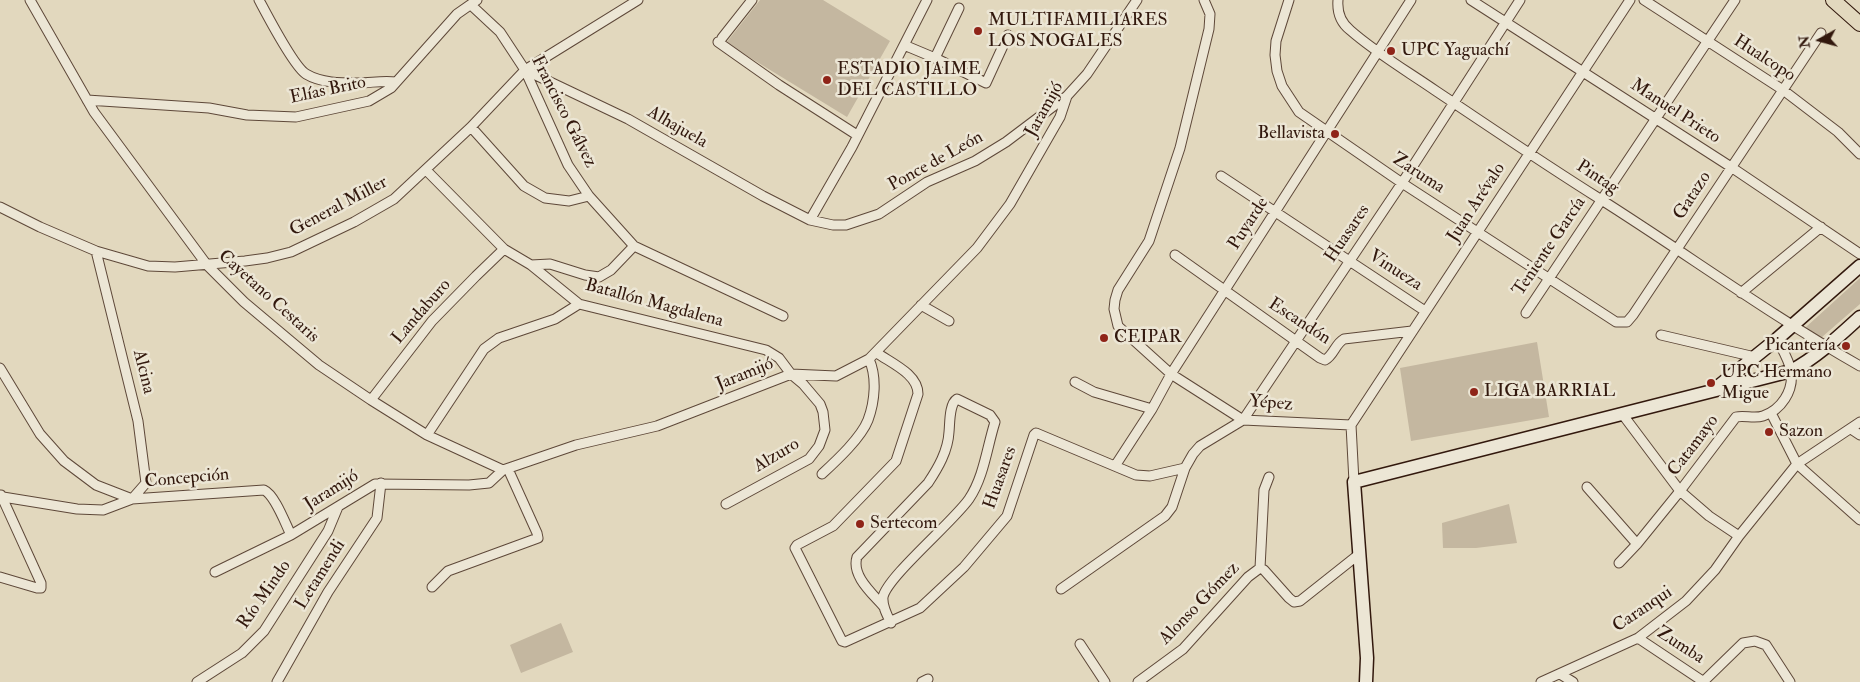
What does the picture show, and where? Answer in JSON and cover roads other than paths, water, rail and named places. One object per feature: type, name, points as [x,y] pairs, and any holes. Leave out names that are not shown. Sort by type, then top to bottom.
[{"type":"main road","points":[[1832,0],[1860,24]]},
{"type":"street","name":"Cayetano Cestaris","points":[[30,0],[87,100],[207,265],[244,302],[319,365],[371,400],[427,435],[506,470]]},
{"type":"street","points":[[259,0],[290,55],[304,73],[324,82],[396,82]]},
{"type":"street","name":"General Miller","points":[[1,206],[40,227],[96,251],[148,266],[207,265],[267,258],[291,252],[354,222],[394,199],[471,127],[525,70],[638,0]]},
{"type":"street","points":[[752,0],[720,40],[779,85],[857,135]]},
{"type":"street","points":[[810,220],[857,135],[927,0]]},
{"type":"street","name":"Jaramijó","points":[[215,572],[291,535],[367,487],[381,483],[482,485],[489,483],[506,470],[576,445],[657,426],[791,374],[836,376],[873,356],[977,248],[1010,204],[1060,117],[1067,96],[1087,74],[1137,0]]},
{"type":"street","points":[[1171,374],[1118,326],[1114,309],[1118,290],[1149,241],[1180,148],[1209,29],[1210,14],[1204,0]]},
{"type":"street","name":"Zaruma","points":[[1289,0],[1276,41],[1275,55],[1277,71],[1282,86],[1299,112],[1402,183],[1549,278],[1610,320],[1622,322]]},
{"type":"street","name":"Pintag","points":[[1338,0],[1337,10],[1342,22],[1349,30],[1378,51],[1529,154],[1677,249],[1791,326],[1860,366]]},
{"type":"street","name":"Puyarde","points":[[1115,466],[1152,409],[1171,374],[1411,0]]},
{"type":"street","name":"Manuel Prieto","points":[[1471,0],[1731,167],[1860,254]]},
{"type":"street","name":"Huasares","points":[[1061,589],[1165,516],[1172,507],[1185,468],[1193,454],[1200,446],[1243,420],[1402,183],[1520,0]]},
{"type":"street","name":"Juan Arévalo","points":[[1351,425],[1630,0]]},
{"type":"street","name":"Hualcopo","points":[[1644,0],[1783,90],[1838,132],[1860,154]]},
{"type":"street","name":"Teniente García","points":[[1526,313],[1735,0]]},
{"type":"street","name":"Elías Brito","points":[[87,100],[208,108],[247,115],[296,117],[369,101],[390,88],[457,14],[474,3]]},
{"type":"street","name":"Francisco Gálvez","points":[[474,3],[500,32],[525,70],[568,165],[589,196],[634,246],[783,316]]},
{"type":"street","points":[[935,58],[959,8]]},
{"type":"street","name":"Gatazo","points":[[1622,322],[1627,322],[1633,315],[1822,34]]},
{"type":"street","points":[[904,45],[986,83],[1008,35]]},
{"type":"street","name":"Alhajuela","points":[[525,70],[628,119],[763,196],[810,220]]},
{"type":"street","name":"Ponce de León","points":[[810,220],[846,225],[879,214],[927,182],[975,160],[1006,142],[1067,96]]},
{"type":"street","points":[[471,127],[524,186],[545,198],[569,201],[589,196]]},
{"type":"street","name":"Batallón Magdalena","points":[[426,170],[504,249],[531,265],[579,304],[766,350],[779,358],[791,374]]},
{"type":"street","name":"Vinueza","points":[[1221,176],[1275,214],[1426,311]]},
{"type":"street","points":[[1741,293],[1821,228]]},
{"type":"street","points":[[531,265],[550,264],[585,275],[599,276],[611,270],[634,246]]},
{"type":"street","name":"Landaburo","points":[[371,400],[432,321],[504,249]]},
{"type":"street","name":"Alcina","points":[[96,251],[138,421],[146,483],[132,499]]},
{"type":"street","name":"Escandón","points":[[1175,255],[1296,342],[1325,360],[1340,341],[1344,339],[1412,331]]},
{"type":"street","points":[[1711,392],[1756,357],[1860,266]]},
{"type":"street","points":[[427,435],[484,349],[498,338],[555,319],[579,304]]},
{"type":"street","points":[[921,305],[949,321]]},
{"type":"street","points":[[1354,482],[1791,371],[1806,363],[1827,347],[1860,317]]},
{"type":"street","points":[[1661,335],[1756,357]]},
{"type":"street","points":[[1777,339],[1791,371],[1791,384],[1787,396],[1780,407],[1771,413],[1797,464],[1860,520]]},
{"type":"street","points":[[822,474],[840,458],[868,421],[875,383],[873,356]]},
{"type":"street","name":"Huasares","points":[[873,356],[913,378],[918,388],[918,394],[896,461],[833,526],[797,545],[795,548],[844,642],[891,623],[920,608],[964,567],[1002,522],[1010,509],[1036,433],[1136,475],[1150,476],[1185,468]]},
{"type":"street","name":"Concepción","points":[[0,368],[40,434],[64,461],[96,485],[132,499],[264,490],[273,499],[291,535]]},
{"type":"street","name":"Alzuro","points":[[726,504],[809,459],[819,446],[825,430],[820,404],[791,374]]},
{"type":"street","name":"Yépez","points":[[1171,374],[1243,420],[1351,425]]},
{"type":"street","points":[[1076,382],[1094,392],[1152,409]]},
{"type":"street","points":[[884,607],[884,595],[887,586],[945,527],[969,498],[982,473],[995,422],[990,415],[957,399],[953,403],[949,435],[936,471],[923,488],[856,557],[855,562],[858,576],[884,607],[891,623]]},
{"type":"street","name":"Catamayo","points":[[1618,563],[1637,544],[1680,491],[1736,417],[1760,417],[1771,413]]},
{"type":"street","points":[[1623,415],[1680,491],[1709,516],[1739,536]]},
{"type":"street","name":"Caranqui","points":[[1541,682],[1638,638],[1686,601],[1716,570],[1739,536],[1797,464],[1860,422]]},
{"type":"street","points":[[1351,425],[1366,682]]},
{"type":"street","points":[[1851,429],[1860,435]]},
{"type":"street","points":[[432,587],[448,571],[538,538],[538,533],[506,470]]},
{"type":"street","name":"Alonso Gómez","points":[[1138,682],[1184,649],[1248,577],[1260,568],[1264,490],[1268,477]]},
{"type":"street","name":"Letamendi","points":[[277,682],[328,592],[376,518],[381,483]]},
{"type":"street","points":[[1588,487],[1637,544]]},
{"type":"street","points":[[1,494],[91,511],[103,510],[132,499]]},
{"type":"street","points":[[0,577],[41,588],[41,583],[1,494]]},
{"type":"street","name":"Río Mindo","points":[[197,682],[242,653],[264,632],[328,531],[338,507]]},
{"type":"street","points":[[1260,568],[1294,602],[1300,601],[1358,555]]},
{"type":"street","name":"Zumba","points":[[1638,638],[1704,682]]},
{"type":"street","points":[[1704,682],[1743,643],[1755,641],[1766,645],[1790,682]]},
{"type":"street","points":[[1080,644],[1105,682]]},
{"type":"street","points":[[1560,674],[1573,682]]},
{"type":"place","name":"MULTIFAMILIARES LOS NOGALES","points":[[978,31]]},
{"type":"place","name":"UPC Yaguachí","points":[[1391,51]]},
{"type":"place","name":"ESTADIO JAIME DEL CASTILLO","points":[[827,80]]},
{"type":"place","name":"Bellavista","points":[[1335,134]]},
{"type":"place","name":"CEIPAR","points":[[1104,338]]},
{"type":"place","name":"Picantería","points":[[1846,346]]},
{"type":"place","name":"UPC Hermano Migue","points":[[1711,383]]},
{"type":"place","name":"LIGA BARRIAL","points":[[1474,392]]},
{"type":"place","name":"Sazon","points":[[1769,432]]},
{"type":"place","name":"Sertecom","points":[[860,524]]}]
